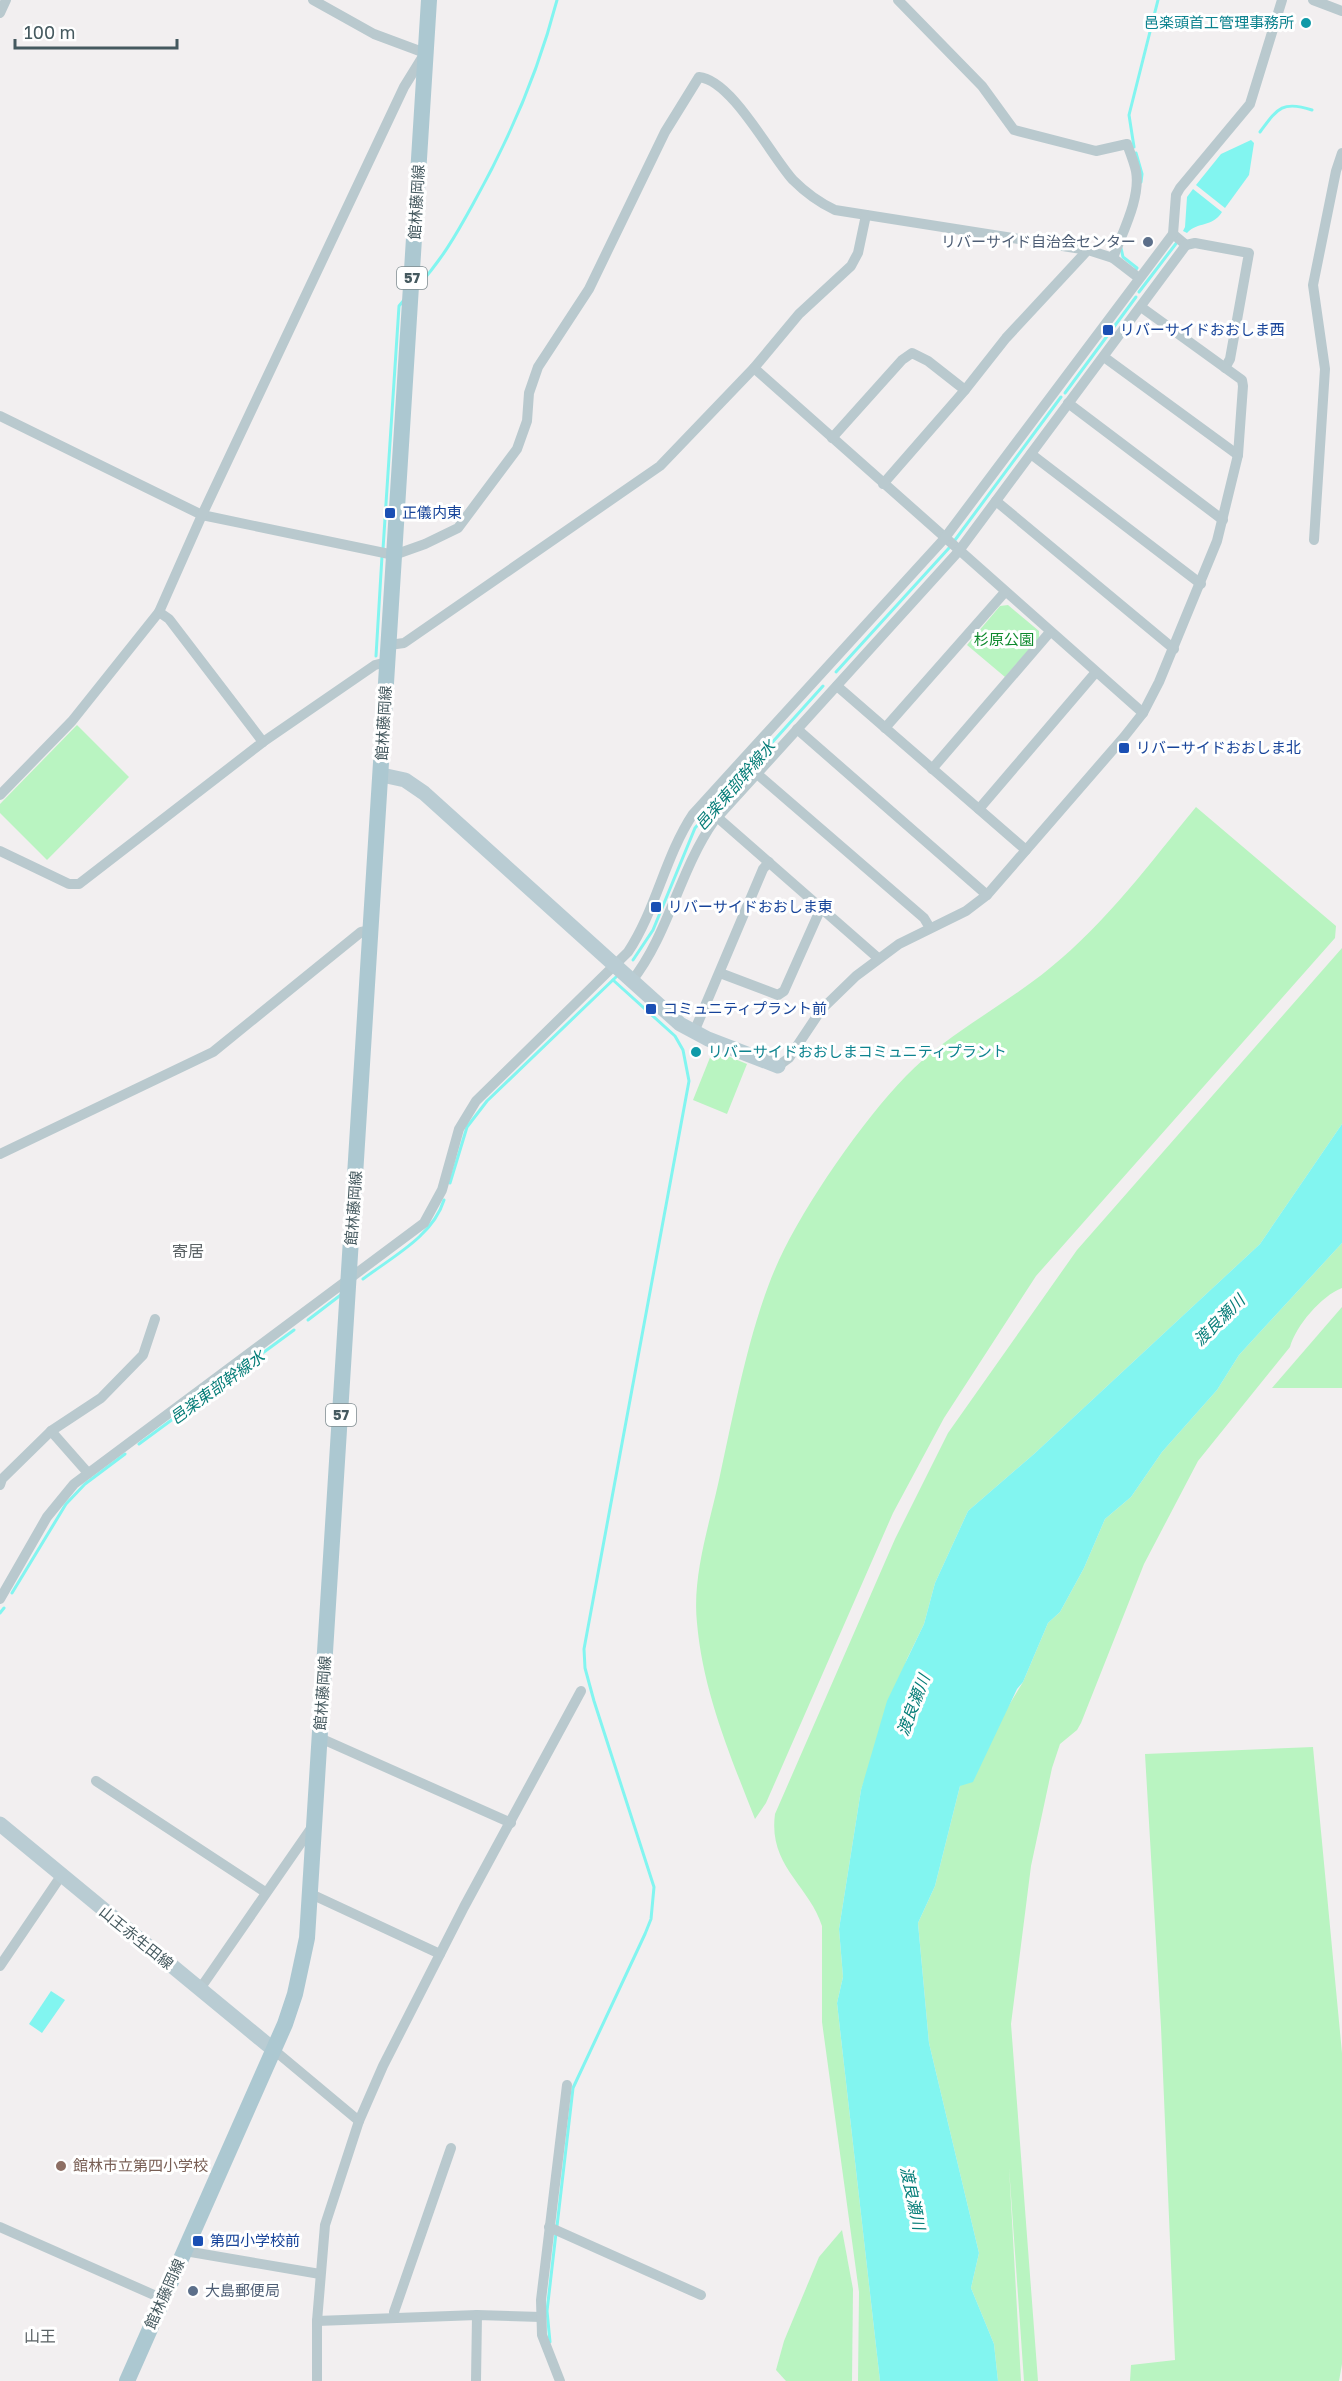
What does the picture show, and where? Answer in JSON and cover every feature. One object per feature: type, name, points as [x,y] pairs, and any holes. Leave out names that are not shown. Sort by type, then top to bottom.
[{"type":"main road","name":"館林藤岡線","points":[[127,2381],[274,2050],[302,1967],[311,1894],[316,1822],[429,0]]},
{"type":"street","points":[[0,13],[6,0]]},
{"type":"street","points":[[0,795],[72,721],[159,612],[202,514],[404,87],[425,53],[374,34],[313,0]]},
{"type":"street","points":[[898,0],[982,86],[1014,130],[1089,150],[1103,151],[1126,144],[1136,172],[1136,181],[1128,218],[1113,258]]},
{"type":"street","points":[[0,1599],[57,1503],[88,1473],[298,1319],[350,1277],[424,1223],[442,1190],[459,1129],[476,1101],[614,966],[635,942],[680,835],[693,814],[944,539],[1173,234],[1176,195],[1180,188],[1245,111],[1254,96],[1282,0]]},
{"type":"street","points":[[1313,0],[1342,11]]},
{"type":"street","points":[[0,416],[202,514],[394,555],[425,544],[458,528],[517,449],[527,421],[529,393],[538,367],[589,289],[665,132],[699,77],[715,84],[731,97],[793,180],[829,207],[866,215],[1088,250],[1113,258],[1139,278]]},
{"type":"street","points":[[1314,540],[1325,369],[1313,285],[1336,171],[1342,153]]},
{"type":"street","points":[[0,851],[56,879],[69,884],[79,884],[263,742],[653,472],[754,368],[799,314],[851,266],[858,253],[866,215]]},
{"type":"street","points":[[1173,234],[1186,245]]},
{"type":"street","points":[[631,982],[653,951],[698,844],[717,816],[958,552],[1186,245],[1195,243],[1249,253],[1230,359],[1225,369]]},
{"type":"street","points":[[883,484],[965,390],[1005,338],[1088,250]]},
{"type":"street","points":[[382,775],[405,780],[424,793],[668,1015],[694,1032],[778,1066],[789,1058],[811,1023],[832,997],[878,958],[930,928],[966,911],[987,895],[1143,713],[1174,649],[1201,584],[1223,520],[1238,455],[1243,386],[1242,380],[1141,306]]},
{"type":"street","points":[[832,438],[902,360],[912,353],[928,360],[965,390]]},
{"type":"street","points":[[1104,357],[1238,455]]},
{"type":"street","points":[[754,368],[958,552],[1143,713]]},
{"type":"street","points":[[1068,403],[1223,520]]},
{"type":"street","points":[[1031,454],[1201,584]]},
{"type":"street","points":[[996,501],[1174,649]]},
{"type":"street","points":[[885,728],[1005,592]]},
{"type":"street","points":[[159,612],[169,619],[263,742]]},
{"type":"street","points":[[932,768],[1050,632]]},
{"type":"street","points":[[979,809],[1096,672]]},
{"type":"street","points":[[837,686],[1026,850]]},
{"type":"street","points":[[797,729],[987,895]]},
{"type":"street","points":[[756,773],[924,918],[930,928]]},
{"type":"street","points":[[717,816],[878,958]]},
{"type":"street","points":[[694,1032],[763,869],[769,862]]},
{"type":"street","points":[[720,973],[778,995],[784,991],[821,908]]},
{"type":"street","points":[[0,1154],[213,1052],[361,932],[371,930]]},
{"type":"street","points":[[0,1485],[2,1479],[51,1431],[101,1398],[142,1355],[155,1318]]},
{"type":"street","points":[[51,1431],[88,1473]]},
{"type":"street","points":[[317,2381],[316,2321],[324,2225],[359,2121],[383,2066],[440,1954],[581,1691]]},
{"type":"street","points":[[320,1738],[511,1823]]},
{"type":"street","points":[[96,1781],[265,1892]]},
{"type":"street","points":[[197,1987],[204,1983],[265,1892],[316,1822]]},
{"type":"street","name":"山王赤生田線","points":[[0,1824],[274,2050]]},
{"type":"street","points":[[0,1966],[61,1876]]},
{"type":"street","points":[[311,1894],[440,1954]]},
{"type":"street","points":[[274,2050],[359,2121]]},
{"type":"street","points":[[560,2381],[545,2346],[541,2317],[549,2227],[567,2085]]},
{"type":"street","points":[[395,2317],[394,2312],[416,2244],[451,2148]]},
{"type":"street","points":[[0,2227],[163,2299]]},
{"type":"street","points":[[549,2227],[701,2295]]},
{"type":"street","points":[[185,2252],[320,2274]]},
{"type":"street","points":[[316,2321],[477,2315],[541,2317]]},
{"type":"street","points":[[476,2381],[477,2315]]},
{"type":"green space","name":"杉原公園","points":[[1008,605],[1039,631],[1039,638],[1005,677],[967,645],[1000,606]]},
{"type":"green space","points":[[77,725],[129,777],[47,860],[0,813],[0,804]]},
{"type":"green space","points":[[1196,807],[1336,926],[1335,938],[1036,1276],[944,1418],[893,1513],[766,1803],[755,1819],[711,1698],[700,1649],[696,1605],[702,1551],[744,1368],[760,1311],[779,1260],[819,1189],[889,1094],[940,1046],[1032,982],[1071,950],[1109,912]]},
{"type":"green space","points":[[1342,948],[1342,1124],[1260,1244],[1034,1454],[968,1511],[935,1583],[924,1624],[907,1659],[861,1790],[839,1929],[843,1977],[837,2003],[880,2381],[858,2381],[859,2292],[822,2022],[822,1926],[816,1912],[783,1861],[774,1832],[775,1814],[895,1539],[948,1433],[1077,1250]]},
{"type":"green space","points":[[713,1050],[747,1064],[727,1114],[693,1100]]},
{"type":"green space","points":[[1342,1243],[1342,1288],[1326,1298],[1310,1313],[1290,1347],[1198,1461],[1144,1564],[1081,1723],[1077,1730],[1060,1744],[1052,1768],[1031,1866],[1011,2024],[1038,2381],[1024,2381],[1009,2167],[1021,2381],[998,2381],[994,2344],[971,2288],[979,2253],[929,2043],[918,1923],[935,1886],[960,1786],[1023,1682],[1048,1623],[1060,1612],[1084,1568],[1105,1519],[1131,1497],[1162,1452],[1217,1390],[1239,1355]]},
{"type":"green space","points":[[1342,1307],[1342,1388],[1272,1388]]},
{"type":"green space","points":[[1313,1747],[1342,2053],[1342,2364],[1339,2381],[1130,2381],[1131,2365],[1175,2360],[1161,2027],[1145,1754]]},
{"type":"green space","points":[[842,2230],[853,2289],[852,2381],[786,2381],[776,2370],[784,2341],[819,2257]]},
{"type":"water","points":[[1251,140],[1254,143],[1249,175],[1225,208],[1196,185],[1221,154]]},
{"type":"water","points":[[1193,189],[1222,212],[1209,223],[1191,229],[1187,233],[1183,231],[1187,197]]},
{"type":"water","name":"渡良瀬川","points":[[1342,1124],[1342,1243],[1239,1355],[1217,1390],[1162,1452],[1131,1497],[1105,1519],[1084,1568],[1060,1612],[1048,1623],[1023,1682],[1017,1689],[973,1782],[960,1786],[935,1886],[918,1923],[929,2043],[979,2253],[971,2288],[994,2344],[998,2381],[880,2381],[837,2003],[843,1977],[839,1929],[861,1790],[887,1701],[924,1624],[935,1583],[968,1511],[1034,1454],[1260,1244]]},
{"type":"water","points":[[51,1991],[65,2000],[42,2033],[29,2024]]},
{"type":"waterway","points":[[417,287],[454,237],[499,155],[532,79],[557,0]]},
{"type":"waterway","points":[[1134,147],[1129,115],[1158,0]]},
{"type":"waterway","name":"邑楽東部幹線水","points":[[1260,132],[1271,117],[1281,109],[1294,106],[1312,110]]},
{"type":"waterway","points":[[1136,153],[1142,174],[1141,182]]},
{"type":"waterway","name":"邑楽東部幹線水","points":[[1139,292],[1178,241]]},
{"type":"waterway","points":[[1121,248],[1123,257],[1137,268],[1134,272]]},
{"type":"waterway","name":"邑楽東部幹線水","points":[[1065,393],[1136,297]]},
{"type":"waterway","points":[[383,549],[399,306],[404,300]]},
{"type":"waterway","name":"邑楽東部幹線水","points":[[955,540],[1061,397]]},
{"type":"waterway","name":"邑楽東部幹線水","points":[[836,672],[949,548]]},
{"type":"waterway","points":[[376,656],[382,556]]},
{"type":"waterway","name":"邑楽東部幹線水","points":[[633,960],[653,930],[695,828],[823,686]]},
{"type":"waterway","name":"邑楽東部幹線水","points":[[450,1183],[467,1127],[487,1101],[616,977]]},
{"type":"waterway","points":[[557,2226],[573,2088],[645,1934],[651,1919],[654,1887],[594,1701],[585,1668],[584,1649],[689,1081],[683,1050],[675,1036],[613,980]]},
{"type":"waterway","name":"邑楽東部幹線水","points":[[363,1279],[421,1235],[439,1213],[444,1200]]},
{"type":"waterway","name":"邑楽東部幹線水","points":[[308,1320],[342,1294]]},
{"type":"waterway","name":"邑楽東部幹線水","points":[[139,1444],[294,1330]]},
{"type":"waterway","name":"邑楽東部幹線水","points":[[12,1593],[66,1504],[85,1484],[125,1454]]},
{"type":"waterway","name":"邑楽東部幹線水","points":[[0,1613],[4,1608]]},
{"type":"waterway","points":[[550,2342],[547,2311],[556,2233]]},
{"type":"place","name":"邑楽頭首工管理事務所","points":[[1306,23]]},
{"type":"place","name":"リバーサイド自治会センター","points":[[1148,242]]},
{"type":"place","name":"リバーサイドおおしま西","points":[[1108,330]]},
{"type":"place","name":"正儀内東","points":[[390,513]]},
{"type":"place","name":"リバーサイドおおしま北","points":[[1124,748]]},
{"type":"place","name":"リバーサイドおおしま東","points":[[656,907]]},
{"type":"place","name":"コミュニティプラント前","points":[[651,1009]]},
{"type":"place","name":"リバーサイドおおしまコミュニティプラント","points":[[696,1052]]},
{"type":"place","name":"館林市立第四小学校","points":[[61,2166]]},
{"type":"place","name":"第四小学校前","points":[[198,2241]]},
{"type":"place","name":"大島郵便局","points":[[193,2291]]},
{"type":"district","name":"寄居","points":[[188,1251]]},
{"type":"district","name":"山王","points":[[40,2336]]}]
